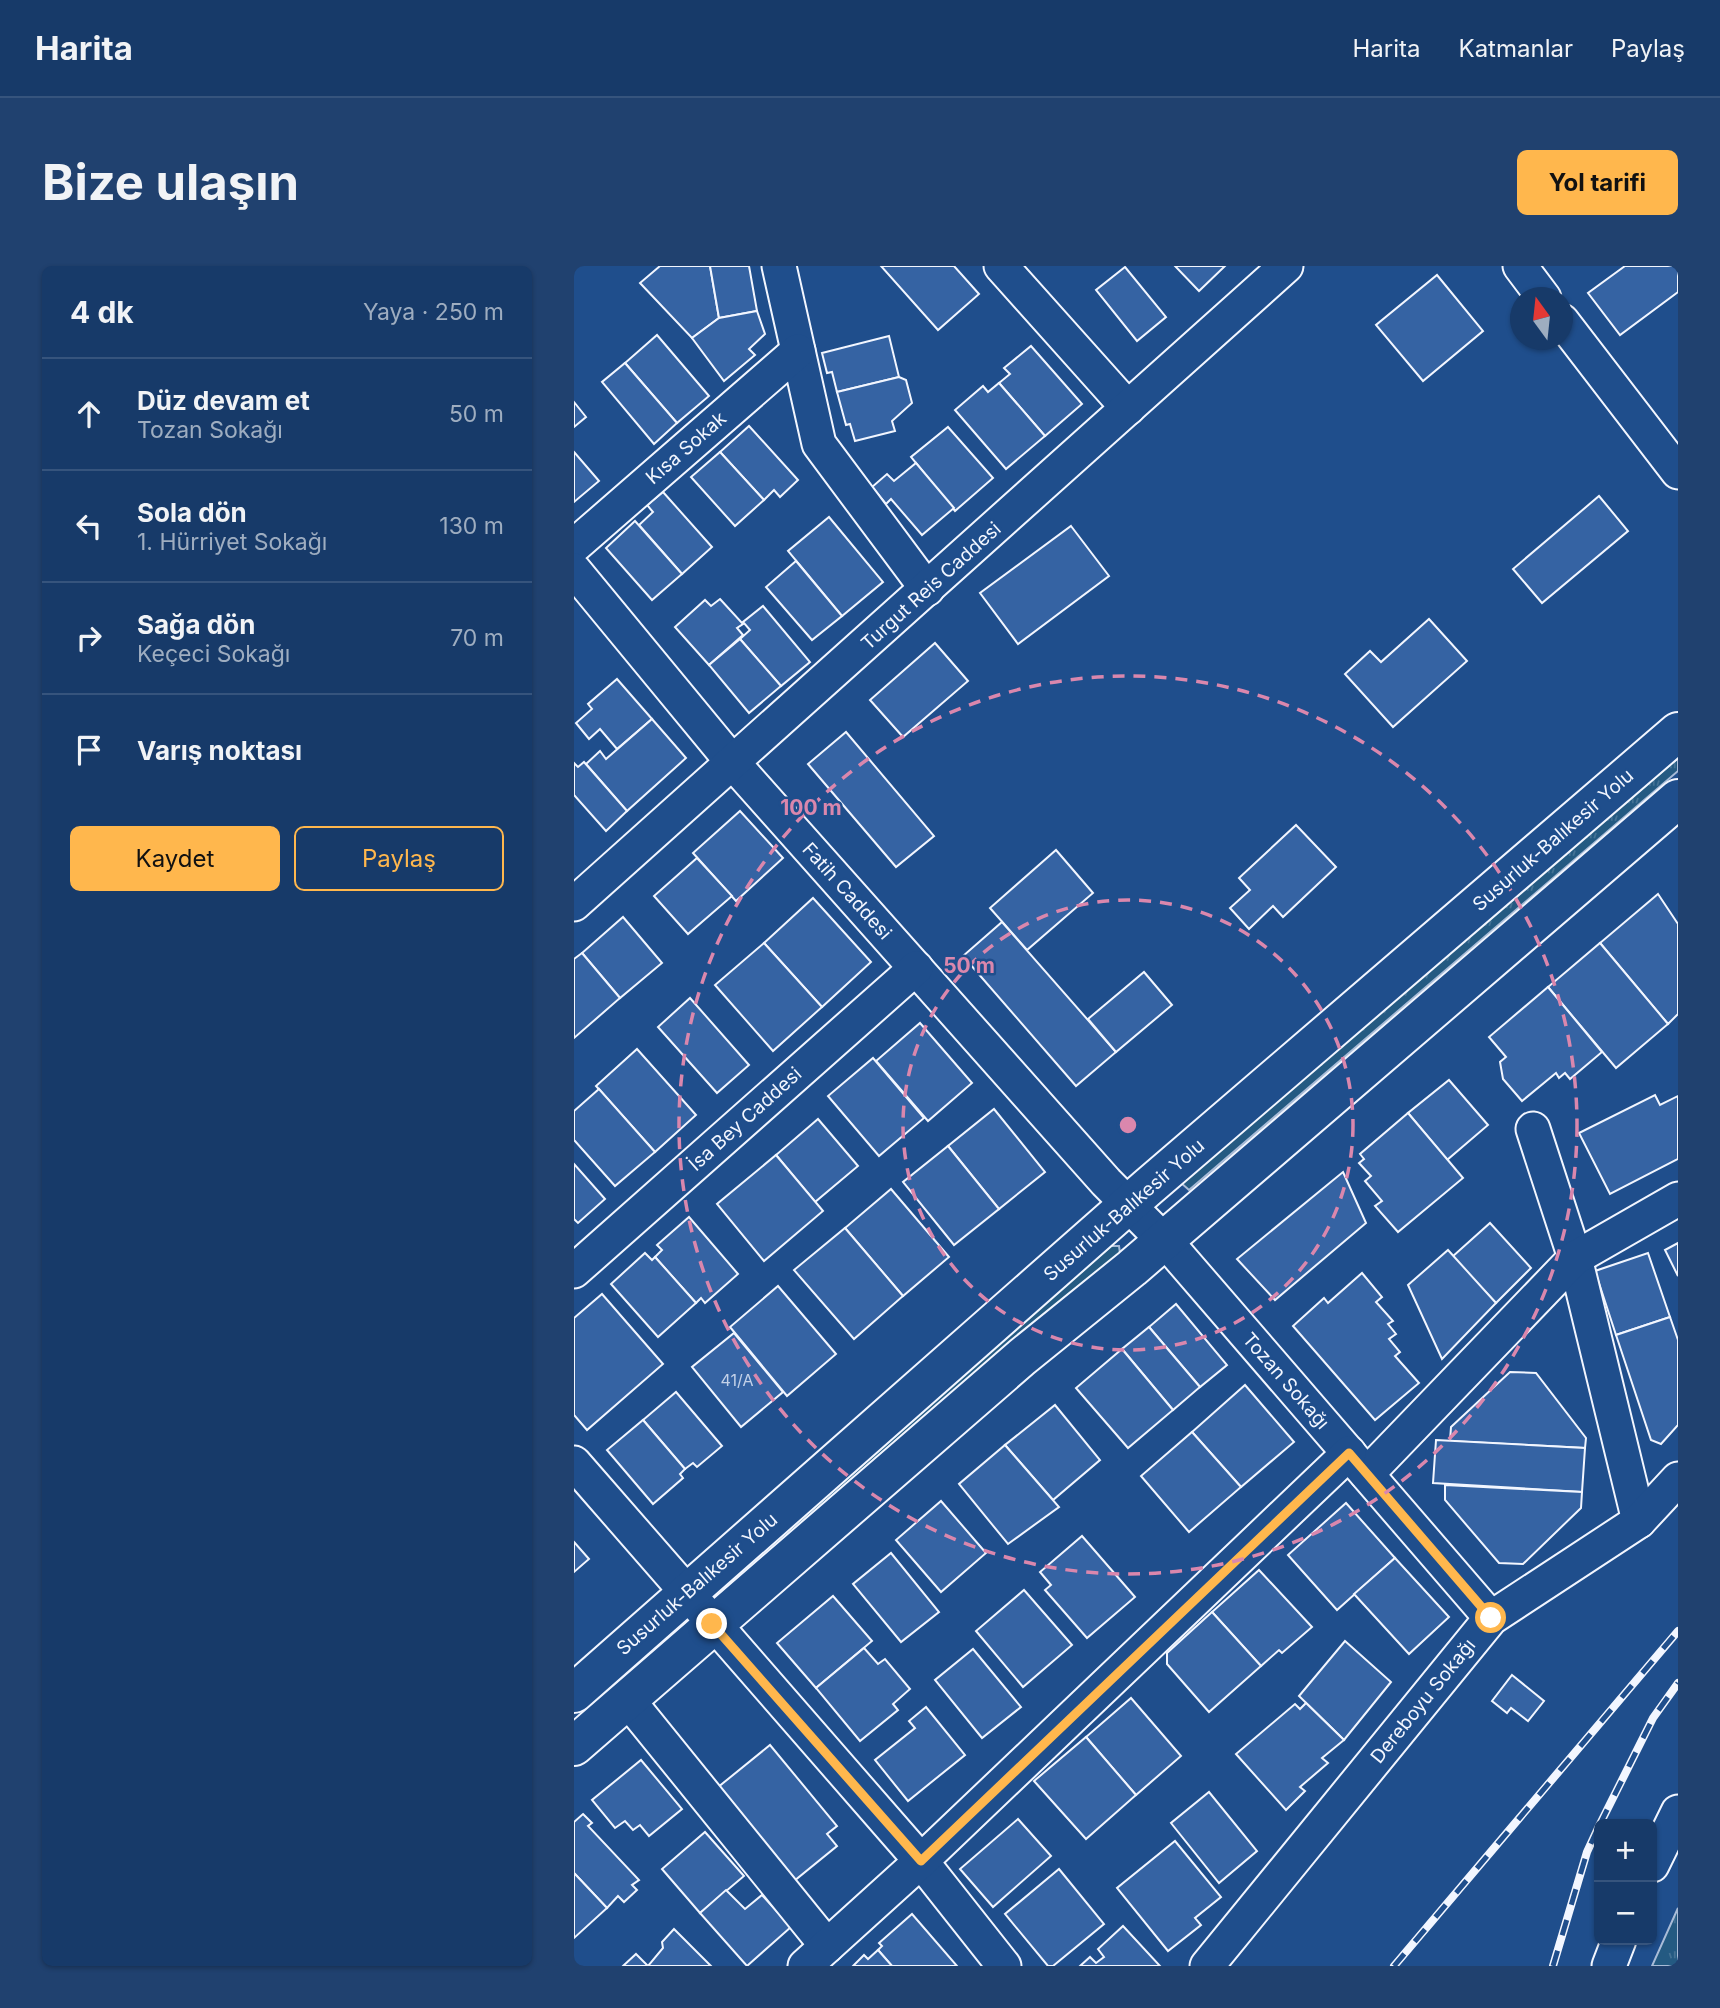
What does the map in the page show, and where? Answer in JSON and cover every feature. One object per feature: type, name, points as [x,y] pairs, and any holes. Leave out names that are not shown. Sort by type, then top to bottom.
[{"type":"highway","name":"Susurluk-Balıkesir Yolu","points":[[574,1693],[1128,1205],[1678,732]]},
{"type":"highway","name":"Susurluk-Balıkesir Yolu","points":[[574,1746],[712,1624],[1678,799]]},
{"type":"street","points":[[779,266],[819,444],[928,589]]},
{"type":"street","points":[[1001,266],[1128,408]]},
{"type":"street","points":[[1520,266],[1536,287]]},
{"type":"street","name":"Turgut Reis Caddesi","points":[[574,904],[734,764],[1280,268]]},
{"type":"street","points":[[1573,334],[1678,472]]},
{"type":"street","name":"Kısa Sokak","points":[[574,546],[798,351]]},
{"type":"street","name":"Fatih Caddesi","points":[[574,570],[734,764],[1128,1205]]},
{"type":"street","name":"İsa Bey Caddesi","points":[[574,1271],[916,968]]},
{"type":"street","points":[[1533,1129],[1576,1258],[1639,1521]]},
{"type":"street","points":[[627,1699],[816,1956],[1358,1463],[1576,1258],[1678,1199]]},
{"type":"street","name":"Tozan Sokağı","points":[[1128,1205],[1164,1239],[1491,1618]]},
{"type":"street","points":[[574,1462],[685,1594],[921,1861],[1004,1966]]},
{"type":"street","name":"Dereboyu Sokağı","points":[[1207,1966],[1491,1618],[1639,1521],[1678,1479]]},
{"type":"street","points":[[1657,1855],[1678,1812]]},
{"type":"street","points":[[1609,1966],[1617,1945]]},
{"type":"green space","points":[[1678,758],[1678,771],[1189,1190],[1180,1182]]},
{"type":"green space","points":[[1111,1246],[1119,1246],[1120,1253],[737,1586],[716,1590]]},
{"type":"green space","points":[[1678,1908],[1678,1966],[1652,1966]]},
{"type":"building","points":[[660,266],[710,266],[719,318],[692,338],[640,283]]},
{"type":"building","points":[[710,266],[749,266],[757,311],[719,318]]},
{"type":"building","points":[[881,266],[954,266],[979,294],[938,330]]},
{"type":"building","points":[[1175,266],[1225,266],[1199,291]]},
{"type":"building","points":[[1625,266],[1678,266],[1678,292],[1620,335],[1588,293]]},
{"type":"building","points":[[1125,267],[1166,317],[1137,341],[1096,290]]},
{"type":"building","points":[[1437,275],[1483,331],[1423,381],[1376,325]]},
{"type":"building","points":[[757,311],[765,334],[749,349],[755,355],[724,381],[692,338],[719,318]]},
{"type":"building","points":[[657,335],[709,396],[677,423],[625,363]]},
{"type":"building","points":[[889,336],[899,377],[837,392],[832,372],[827,373],[822,353]]},
{"type":"building","points":[[1031,346],[1082,404],[1045,436],[999,383],[1010,374],[1004,368]]},
{"type":"building","points":[[625,363],[677,423],[654,444],[602,382]]},
{"type":"building","points":[[899,377],[906,380],[912,403],[892,421],[895,431],[855,441],[850,424],[846,425],[837,392]]},
{"type":"building","points":[[999,383],[1045,436],[1006,469],[955,410],[983,386],[988,392]]},
{"type":"building","points":[[574,402],[586,417],[574,427]]},
{"type":"building","points":[[749,426],[798,480],[780,497],[774,490],[764,500],[720,452]]},
{"type":"building","points":[[948,427],[993,478],[955,511],[911,457]]},
{"type":"building","points":[[574,452],[599,481],[574,502]]},
{"type":"building","points":[[720,452],[764,500],[735,526],[691,477]]},
{"type":"building","points":[[916,463],[954,508],[922,535],[891,499],[886,504],[872,487],[887,474],[894,481]]},
{"type":"building","points":[[663,492],[712,547],[682,574],[639,525],[653,512],[647,505]]},
{"type":"building","points":[[1599,496],[1628,531],[1542,603],[1513,569]]},
{"type":"building","points":[[829,517],[883,582],[842,616],[788,551]]},
{"type":"building","points":[[635,521],[682,574],[652,600],[606,548]]},
{"type":"building","points":[[1071,526],[1109,576],[1018,644],[980,593]]},
{"type":"building","points":[[796,561],[842,616],[812,640],[766,587]]},
{"type":"building","points":[[720,599],[743,624],[737,628],[743,635],[709,665],[675,627],[705,600],[711,606]]},
{"type":"building","points":[[763,606],[810,662],[781,686],[740,639],[750,630],[743,622]]},
{"type":"building","points":[[1429,619],[1467,661],[1393,727],[1345,674],[1370,651],[1381,662]]},
{"type":"building","points":[[740,639],[781,686],[749,713],[709,665]]},
{"type":"building","points":[[935,643],[968,681],[903,737],[870,700]]},
{"type":"building","points":[[617,679],[652,719],[617,749],[600,729],[589,739],[576,723],[592,709],[588,704]]},
{"type":"building","points":[[652,719],[686,758],[627,811],[586,764],[600,751],[606,759]]},
{"type":"building","points":[[846,732],[934,836],[896,867],[808,764]]},
{"type":"building","points":[[584,762],[627,811],[606,831],[574,795],[574,763],[578,767]]},
{"type":"building","points":[[740,811],[783,858],[736,901],[693,853]]},
{"type":"building","points":[[1296,825],[1336,867],[1283,917],[1273,906],[1249,929],[1230,908],[1250,890],[1239,878]]},
{"type":"building","points":[[1056,850],[1093,893],[1027,950],[990,908]]},
{"type":"building","points":[[697,858],[732,896],[688,934],[654,896]]},
{"type":"building","points":[[1658,894],[1678,924],[1678,1014],[1668,1024],[1600,943]]},
{"type":"building","points":[[813,898],[871,962],[822,1007],[764,943]]},
{"type":"building","points":[[623,917],[662,963],[620,998],[582,953]]},
{"type":"building","points":[[1002,922],[1116,1052],[1076,1086],[963,956]]},
{"type":"building","points":[[764,943],[822,1007],[773,1051],[715,985]]},
{"type":"building","points":[[1600,943],[1668,1024],[1616,1068],[1548,987]]},
{"type":"building","points":[[582,953],[620,998],[574,1038],[574,959]]},
{"type":"building","points":[[1144,972],[1172,1005],[1116,1052],[1088,1019]]},
{"type":"building","points":[[1548,987],[1602,1052],[1570,1079],[1565,1073],[1559,1078],[1556,1073],[1522,1101],[1503,1079],[1500,1062],[1506,1057],[1489,1037]]},
{"type":"building","points":[[690,998],[749,1065],[717,1093],[658,1027]]},
{"type":"building","points":[[920,1023],[972,1083],[928,1121],[876,1061]]},
{"type":"building","points":[[637,1049],[696,1115],[655,1152],[596,1086]]},
{"type":"building","points":[[873,1058],[924,1118],[879,1156],[828,1096]]},
{"type":"building","points":[[1449,1080],[1488,1125],[1447,1160],[1408,1113]]},
{"type":"building","points":[[599,1089],[655,1152],[615,1186],[574,1140],[574,1111]]},
{"type":"building","points":[[1655,1095],[1660,1105],[1678,1096],[1678,1159],[1610,1194],[1579,1133]]},
{"type":"building","points":[[994,1109],[1045,1172],[999,1209],[948,1146]]},
{"type":"building","points":[[1408,1113],[1463,1178],[1398,1232],[1375,1206],[1382,1201],[1365,1181],[1371,1176],[1359,1163],[1364,1159],[1360,1154]]},
{"type":"building","points":[[818,1119],[858,1166],[815,1202],[776,1155]]},
{"type":"building","points":[[948,1146],[999,1209],[954,1245],[903,1182]]},
{"type":"building","points":[[776,1155],[823,1211],[764,1261],[717,1204]]},
{"type":"building","points":[[574,1164],[605,1199],[578,1223],[574,1219]]},
{"type":"building","points":[[1343,1172],[1366,1223],[1275,1300],[1237,1259]]},
{"type":"building","points":[[891,1189],[949,1257],[903,1296],[845,1228]]},
{"type":"building","points":[[689,1217],[738,1274],[705,1303],[701,1298],[696,1303],[655,1257],[662,1250],[657,1245]]},
{"type":"building","points":[[1490,1223],[1531,1268],[1496,1303],[1452,1257]]},
{"type":"building","points":[[845,1228],[903,1296],[854,1339],[794,1270]]},
{"type":"building","points":[[1678,1243],[1678,1276],[1665,1250]]},
{"type":"building","points":[[1448,1250],[1496,1303],[1442,1359],[1408,1285]]},
{"type":"building","points":[[645,1253],[652,1260],[655,1257],[696,1303],[658,1337],[611,1284]]},
{"type":"building","points":[[1648,1253],[1670,1317],[1616,1335],[1595,1271]]},
{"type":"building","points":[[1362,1273],[1382,1297],[1376,1302],[1393,1321],[1388,1324],[1396,1334],[1389,1339],[1400,1352],[1395,1356],[1419,1383],[1375,1420],[1293,1326],[1324,1298],[1328,1303]]},
{"type":"building","points":[[778,1286],[836,1354],[787,1396],[730,1327]]},
{"type":"building","points":[[602,1294],[663,1364],[587,1430],[574,1415],[574,1318]]},
{"type":"building","points":[[1176,1304],[1227,1365],[1200,1387],[1149,1327]]},
{"type":"building","points":[[1670,1317],[1678,1340],[1678,1425],[1661,1444],[1651,1440],[1616,1335]]},
{"type":"building","points":[[1149,1327],[1200,1387],[1173,1410],[1122,1349]]},
{"type":"building","points":[[734,1333],[783,1392],[741,1427],[692,1367]]},
{"type":"building","points":[[1122,1349],[1173,1410],[1128,1448],[1076,1388]]},
{"type":"building","points":[[1510,1372],[1536,1373],[1586,1438],[1585,1448],[1450,1441],[1451,1427]]},
{"type":"building","points":[[1245,1385],[1294,1442],[1241,1487],[1192,1432]]},
{"type":"building","points":[[676,1392],[722,1446],[697,1467],[693,1463],[685,1469],[643,1420]]},
{"type":"building","points":[[1055,1405],[1100,1460],[1053,1500],[1005,1445]]},
{"type":"building","points":[[643,1420],[685,1469],[680,1474],[683,1478],[653,1504],[607,1450]]},
{"type":"building","points":[[1192,1432],[1241,1487],[1189,1532],[1141,1476]]},
{"type":"building","points":[[1436,1440],[1585,1448],[1582,1492],[1433,1483]]},
{"type":"building","points":[[1005,1445],[1059,1507],[1008,1544],[959,1484]]},
{"type":"building","points":[[1445,1485],[1582,1492],[1581,1508],[1523,1564],[1499,1563],[1445,1500]]},
{"type":"building","points":[[941,1501],[986,1553],[941,1592],[896,1540]]},
{"type":"building","points":[[1346,1503],[1395,1558],[1337,1610],[1288,1555]]},
{"type":"building","points":[[1082,1536],[1135,1597],[1087,1638],[1045,1590],[1051,1585],[1040,1572]]},
{"type":"building","points":[[574,1542],[589,1559],[574,1572]]},
{"type":"building","points":[[891,1553],[939,1612],[901,1642],[853,1584]]},
{"type":"building","points":[[1395,1558],[1449,1617],[1409,1654],[1354,1594]]},
{"type":"building","points":[[1259,1570],[1312,1627],[1282,1653],[1279,1650],[1261,1666],[1212,1612]]},
{"type":"building","points":[[1024,1590],[1072,1645],[1023,1687],[976,1631]]},
{"type":"building","points":[[833,1596],[872,1641],[816,1688],[777,1643]]},
{"type":"building","points":[[1212,1612],[1261,1666],[1209,1712],[1167,1664],[1167,1653]]},
{"type":"building","points":[[1345,1641],[1391,1682],[1344,1740],[1299,1696]]},
{"type":"building","points":[[864,1648],[878,1664],[885,1659],[910,1689],[893,1704],[898,1710],[860,1741],[816,1688]]},
{"type":"building","points":[[973,1649],[1021,1707],[982,1738],[935,1680]]},
{"type":"building","points":[[1512,1675],[1544,1701],[1528,1721],[1511,1708],[1507,1713],[1492,1701]]},
{"type":"building","points":[[1131,1698],[1181,1756],[1136,1795],[1086,1737]]},
{"type":"building","points":[[1306,1703],[1344,1740],[1322,1758],[1328,1763],[1300,1787],[1305,1791],[1286,1810],[1236,1754],[1295,1704],[1300,1709]]},
{"type":"building","points":[[926,1707],[965,1755],[908,1801],[875,1760],[915,1728],[909,1721]]},
{"type":"building","points":[[1086,1737],[1136,1795],[1086,1839],[1034,1781]]},
{"type":"building","points":[[770,1745],[837,1826],[827,1834],[837,1846],[794,1881],[717,1788]]},
{"type":"building","points":[[641,1760],[682,1809],[649,1836],[640,1825],[633,1830],[625,1821],[615,1828],[592,1800]]},
{"type":"building","points":[[1209,1792],[1257,1851],[1219,1883],[1171,1823]]},
{"type":"building","points":[[583,1814],[592,1823],[588,1826],[639,1880],[632,1885],[637,1890],[624,1902],[618,1896],[607,1908],[574,1873],[574,1822]]},
{"type":"building","points":[[1018,1819],[1051,1856],[993,1907],[960,1869]]},
{"type":"building","points":[[705,1832],[744,1876],[700,1913],[662,1869]]},
{"type":"building","points":[[1175,1841],[1221,1897],[1195,1918],[1201,1925],[1168,1951],[1117,1888]]},
{"type":"building","points":[[1059,1869],[1104,1924],[1053,1966],[1048,1966],[1005,1914]]},
{"type":"building","points":[[574,1873],[607,1908],[574,1938]]},
{"type":"building","points":[[726,1890],[745,1909],[762,1895],[791,1927],[747,1966],[700,1913]]},
{"type":"building","points":[[912,1914],[957,1966],[892,1966],[878,1950],[882,1946],[879,1943]]},
{"type":"building","points":[[1123,1926],[1160,1966],[1080,1966],[1090,1957],[1096,1963],[1104,1957],[1098,1949]]},
{"type":"building","points":[[674,1929],[711,1966],[648,1966],[663,1948],[662,1942]]},
{"type":"building","points":[[878,1950],[892,1966],[853,1966],[864,1955],[868,1959]]},
{"type":"building","points":[[636,1954],[648,1966],[623,1966]]},
{"type":"railway","points":[[1394,1966],[1678,1631]]},
{"type":"railway","points":[[1602,1819],[1653,1718],[1678,1683]]},
{"type":"railway","points":[[1553,1966],[1594,1837]]},
{"type":"route","points":[[712,1624],[921,1861],[1349,1453],[1491,1618]]}]
